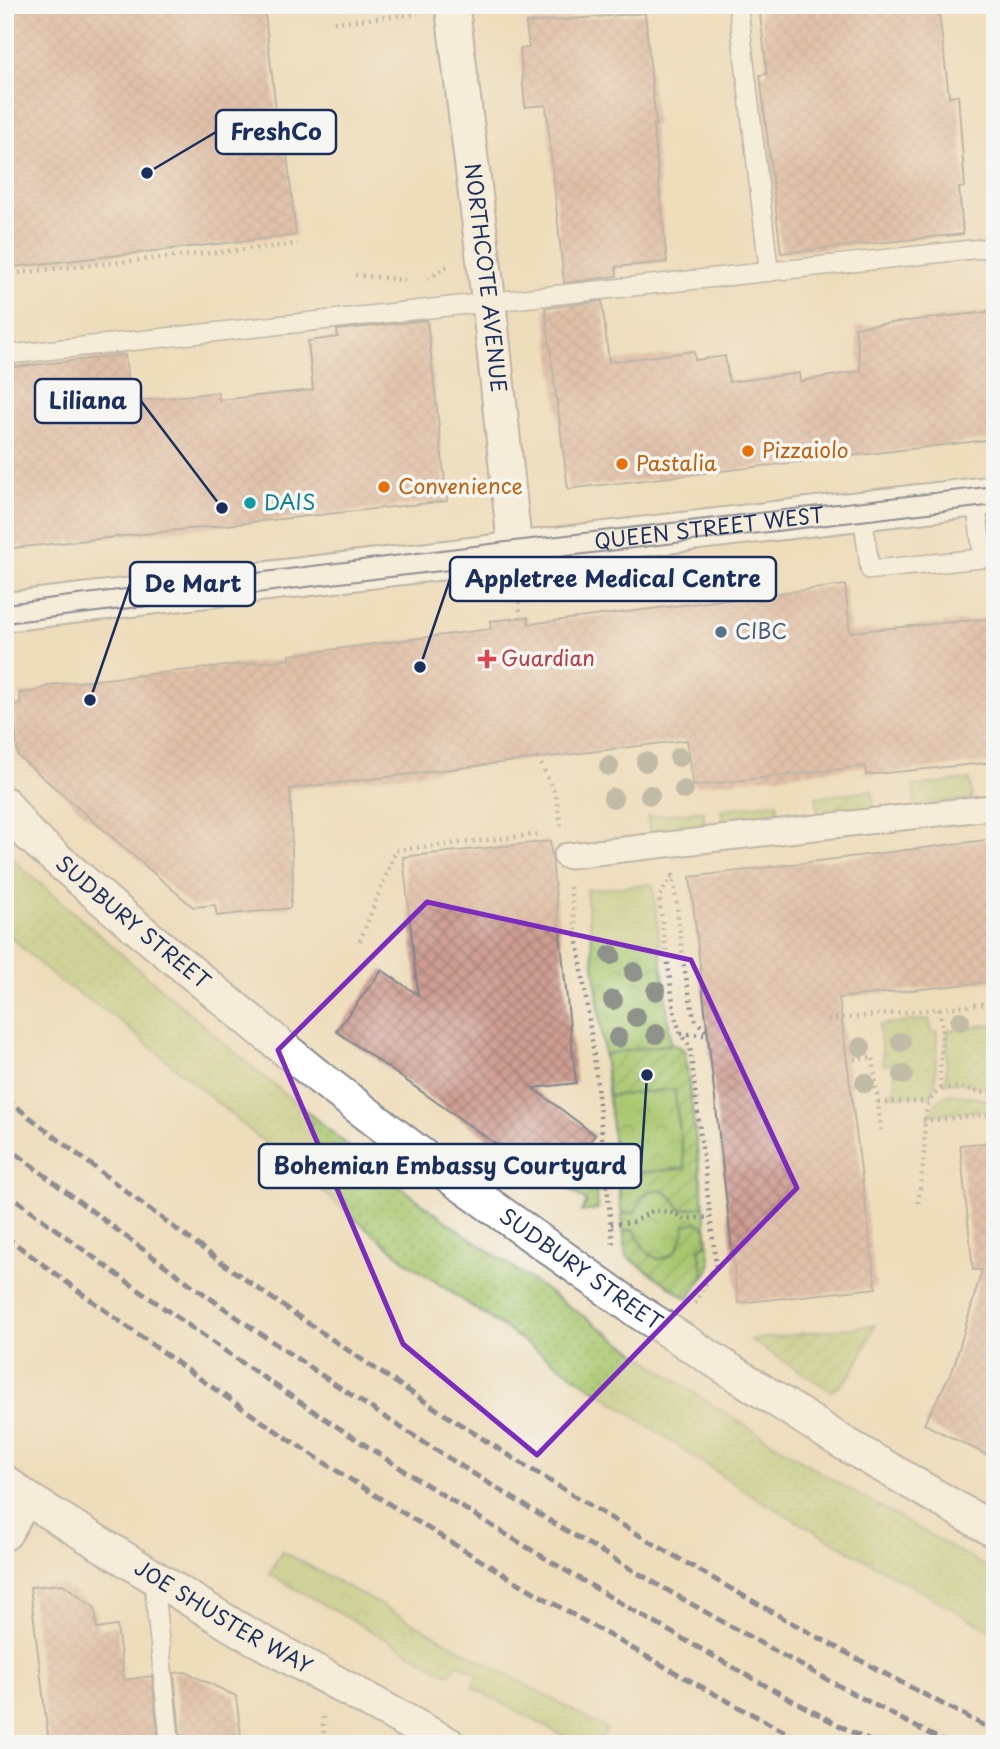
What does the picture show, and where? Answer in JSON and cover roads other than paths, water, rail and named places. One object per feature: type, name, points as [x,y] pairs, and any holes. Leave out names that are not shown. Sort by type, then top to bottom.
[{"type":"main road","name":"QUEEN STREET WEST","points":[[5,612],[985,496]]},
{"type":"street","name":"NORTHCOTE AVENUE","points":[[439,9],[489,304],[515,550]]},
{"type":"street","name":"SUDBURY STREET","points":[[5,804],[26,832],[112,907],[315,1074],[445,1173],[639,1312],[842,1441],[995,1531]]},
{"type":"street","points":[[564,844],[669,844],[995,807]]},
{"type":"street","points":[[5,1533],[16,1490]]},
{"type":"street","name":"JOE SHUSTER WAY","points":[[16,1490],[153,1577],[331,1682],[448,1744]]},
{"type":"lane","points":[[738,5],[769,272]]},
{"type":"lane","points":[[5,355],[995,247]]},
{"type":"lane","points":[[862,511],[870,570],[989,558],[985,496]]},
{"type":"lane","points":[[153,1577],[170,1744]]},
{"type":"tram line","points":[[5,604],[514,541],[995,486]]},
{"type":"tram line","points":[[5,623],[995,505]]},
{"type":"railway","points":[[5,1098],[242,1277],[487,1441],[737,1592],[995,1731]]},
{"type":"railway","points":[[5,1145],[228,1311],[383,1416],[541,1515],[702,1610],[949,1744]]},
{"type":"railway","points":[[5,1191],[245,1365],[409,1474],[662,1627],[876,1744]]},
{"type":"railway","points":[[5,1236],[206,1383],[426,1527],[577,1617],[808,1744]]},
{"type":"place","name":"FreshCo","points":[[147,173]]},
{"type":"place","name":"Pizzaiolo","points":[[748,451]]},
{"type":"place","name":"Pastalia","points":[[622,464]]},
{"type":"place","name":"Convenience","points":[[384,487]]},
{"type":"place","name":"DAIS","points":[[250,503]]},
{"type":"place","name":"Liliana","points":[[222,508]]},
{"type":"place","name":"CIBC","points":[[721,632]]},
{"type":"place","name":"Guardian","points":[[487,659]]},
{"type":"place","name":"Appletree Medical Centre","points":[[420,667]]},
{"type":"place","name":"De Mart","points":[[90,700]]},
{"type":"place","name":"Bohemian Embassy Courtyard","points":[[647,1075]]}]
